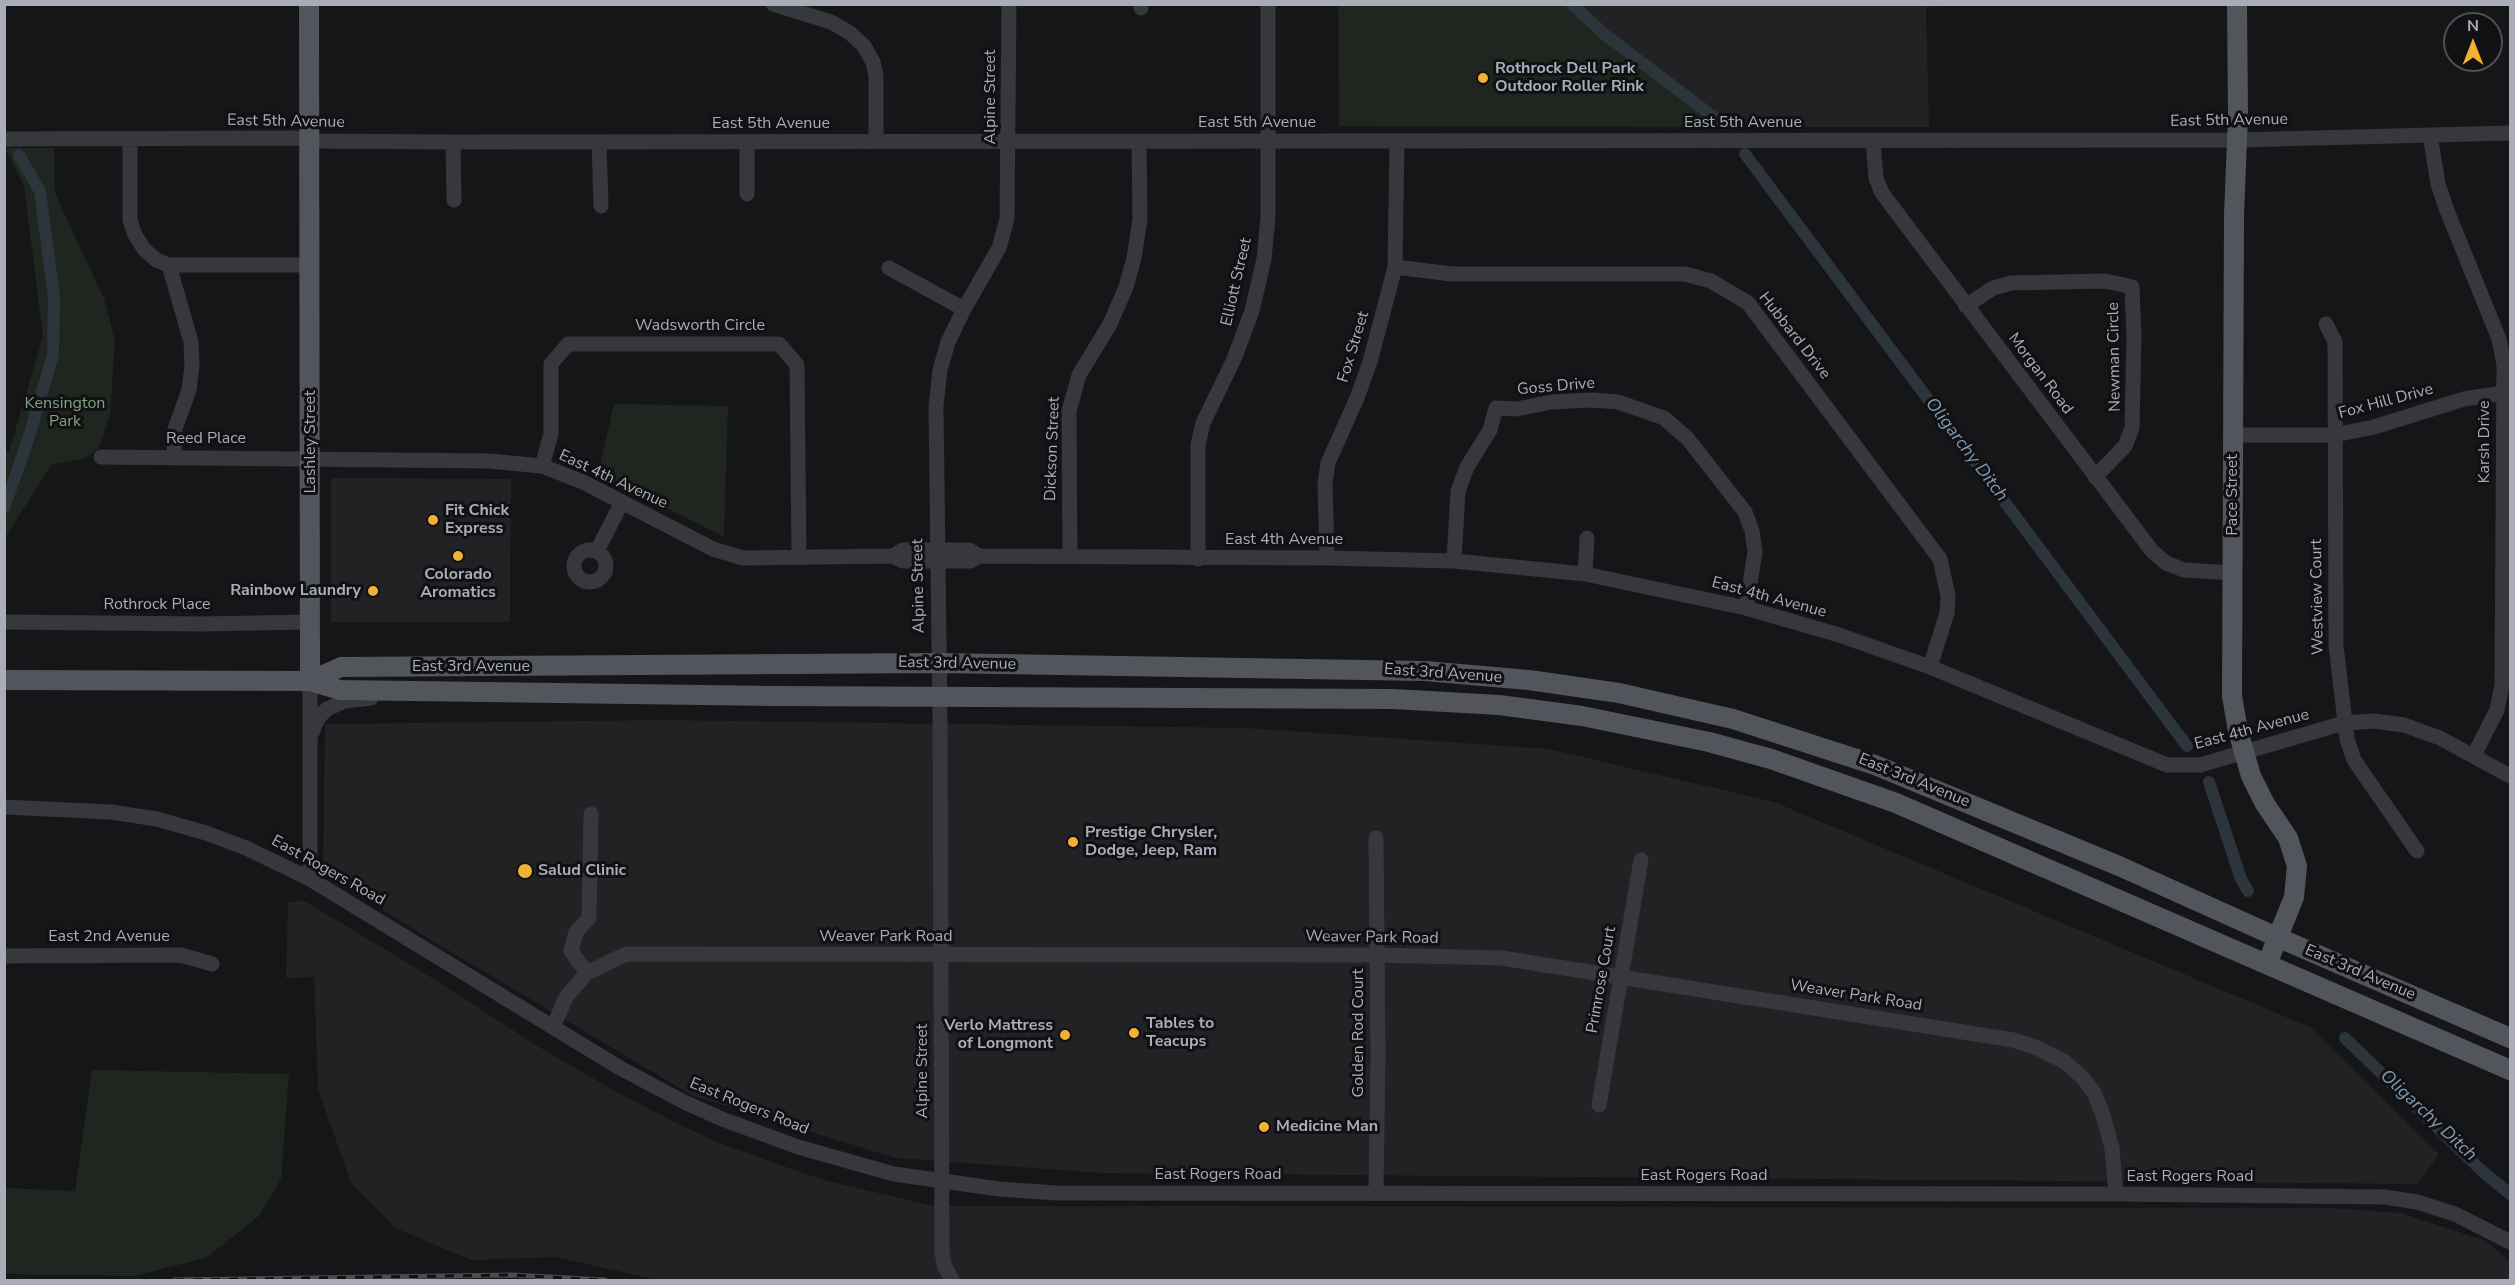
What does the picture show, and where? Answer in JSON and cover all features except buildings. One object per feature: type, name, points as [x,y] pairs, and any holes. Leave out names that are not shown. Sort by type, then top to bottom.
[{"type":"main road","name":"Lashley Street","points":[[309,4],[310,681]]},
{"type":"main road","name":"Pace Street","points":[[2237,4],[2232,696],[2243,752],[2258,791],[2288,838],[2295,855],[2296,887],[2279,938],[2267,964]]},
{"type":"main road","name":"East 3rd Avenue","points":[[310,681],[341,667],[939,663],[1425,671],[1529,680],[1663,702],[1762,727],[1875,765],[2119,866],[2511,1038]]},
{"type":"main road","name":"East 3rd Avenue","points":[[4,680],[310,681],[340,690],[940,698],[1394,699],[1499,705],[1624,723],[1771,759],[1896,803],[2511,1070]]},
{"type":"street","points":[[773,4],[831,22],[850,33],[864,46],[873,62],[876,75],[876,141]]},
{"type":"street","name":"Alpine Street","points":[[951,1281],[944,1265],[942,1252],[940,698],[936,405],[938,384],[948,342],[964,309],[993,261],[1004,234],[1009,203],[1009,4]]},
{"type":"street","name":"Elliott Street","points":[[1198,559],[1198,445],[1203,423],[1234,359],[1252,311],[1263,259],[1268,217],[1269,4]]},
{"type":"street","name":"East 5th Avenue","points":[[4,139],[296,138],[311,141],[453,142],[1873,141],[2237,140],[2511,133]]},
{"type":"street","name":"Karsh Drive","points":[[2430,135],[2438,184],[2446,208],[2499,339],[2507,392],[2502,685],[2497,710],[2474,755]]},
{"type":"street","points":[[130,139],[130,220],[144,249],[156,260],[169,265],[310,265]]},
{"type":"street","name":"Fox Street","points":[[1327,558],[1325,483],[1328,463],[1358,398],[1395,267],[1397,141]]},
{"type":"street","name":"Morgan Road","points":[[1873,141],[1876,178],[1882,194],[2152,551],[2166,563],[2184,570],[2232,573]]},
{"type":"street","points":[[453,142],[454,200]]},
{"type":"street","points":[[599,142],[601,206]]},
{"type":"street","points":[[747,142],[747,194]]},
{"type":"street","name":"Dickson Street","points":[[1070,557],[1069,411],[1078,375],[1110,324],[1126,287],[1134,258],[1140,219],[1139,142]]},
{"type":"street","points":[[169,265],[189,329],[192,358],[189,390],[175,429],[174,457]]},
{"type":"street","name":"Hubbard Drive","points":[[1395,267],[1452,274],[1685,274],[1710,281],[1748,303],[1940,559],[1948,596],[1947,613],[1930,667]]},
{"type":"street","points":[[889,268],[964,309]]},
{"type":"street","name":"Newman Circle","points":[[1966,306],[1993,288],[2011,283],[2106,281],[2132,287],[2134,334],[2132,428],[2125,446],[2095,477]]},
{"type":"street","name":"Westview Court","points":[[2326,324],[2335,342],[2337,385],[2335,435],[2336,645],[2344,723],[2354,760],[2417,851]]},
{"type":"street","name":"Wadsworth Circle","points":[[542,466],[551,434],[551,364],[568,344],[779,344],[797,365],[799,557]]},
{"type":"street","name":"Fox Hill Drive","points":[[2233,435],[2335,435],[2374,427],[2463,399],[2507,392]]},
{"type":"street","name":"Goss Drive","points":[[1454,561],[1458,491],[1467,467],[1490,430],[1496,408],[1517,410],[1561,402],[1618,402],[1664,418],[1695,446],[1745,512],[1752,531],[1755,552],[1746,608]]},
{"type":"street","name":"Reed Place","points":[[101,457],[311,458]]},
{"type":"street","name":"East 4th Avenue","points":[[311,458],[511,462],[542,466],[583,482],[713,549],[737,556],[893,556],[903,561],[937,556],[971,561],[979,556],[1327,558],[1454,561],[1585,574],[1746,608],[1839,635],[1930,667],[2167,765],[2200,765],[2344,723],[2374,721],[2404,725],[2440,738],[2511,776]]},
{"type":"street","points":[[597,551],[622,502]]},
{"type":"street","points":[[1585,574],[1587,538]]},
{"type":"street","name":"Rothrock Place","points":[[4,622],[310,622]]},
{"type":"street","name":"Lashley Street","points":[[310,681],[310,879]]},
{"type":"street","points":[[310,739],[318,718],[327,709],[345,701],[366,698],[410,698],[434,691]]},
{"type":"street","name":"East Rogers Road","points":[[4,807],[111,812],[157,819],[206,833],[246,848],[310,879],[554,1025],[620,1068],[722,1119],[833,1158],[894,1174],[941,1182],[1057,1193],[2319,1195],[2402,1199],[2455,1214],[2511,1242]]},
{"type":"street","points":[[587,973],[571,951],[576,932],[590,918],[591,814]]},
{"type":"street","name":"Golden Rod Court","points":[[1376,838],[1376,1192]]},
{"type":"street","name":"Primrose Court","points":[[1599,1105],[1641,860]]},
{"type":"street","name":"Weaver Park Road","points":[[554,1025],[566,997],[587,973],[626,954],[1377,955],[1502,958],[2013,1040],[2035,1047],[2065,1062],[2083,1078],[2094,1093],[2103,1112],[2112,1148],[2116,1194]]},
{"type":"street","name":"East 2nd Avenue","points":[[4,956],[182,955],[212,964]]},
{"type":"shaded area","points":[[1981,4],[1926,7],[1929,127],[1725,127],[1604,34],[1572,5]]},
{"type":"shaded area","points":[[331,478],[511,479],[510,622],[331,622]]},
{"type":"shaded area","points":[[664,720],[1246,728],[1549,749],[1774,802],[2310,1027],[2439,1154],[2417,1184],[1103,1173],[896,1158],[693,1096],[421,934],[323,871],[325,724]]},
{"type":"shaded area","points":[[303,900],[442,984],[534,1044],[613,1090],[678,1124],[717,1142],[828,1181],[933,1206],[2329,1208],[2401,1213],[2486,1241],[2510,1261],[2510,1280],[659,1280],[555,1257],[471,1260],[395,1228],[351,1183],[318,1089],[314,977],[286,978],[288,903]]},
{"type":"green space","points":[[1338,5],[1572,5],[1604,34],[1725,127],[1339,126]]},
{"type":"green space","name":"Kensington Park","points":[[5,148],[54,148],[55,193],[104,299],[115,340],[110,414],[99,448],[84,459],[51,465],[5,538],[5,452],[9,452],[43,336],[24,186]]},
{"type":"green space","points":[[614,404],[728,406],[724,537],[598,473]]},
{"type":"green space","points":[[92,1070],[289,1074],[281,1179],[259,1216],[206,1258],[134,1276],[5,1274],[5,1188],[75,1191]]},
{"type":"waterway","name":"Oligarchy Ditch","points":[[1572,4],[1604,34],[1723,124]]},
{"type":"waterway","name":"Oligarchy Ditch","points":[[1745,154],[2187,746]]},
{"type":"waterway","points":[[4,508],[27,443],[53,355],[54,297],[40,191],[19,155]]},
{"type":"waterway","name":"Oligarchy Ditch","points":[[2209,782],[2241,879],[2248,891]]},
{"type":"waterway","name":"Oligarchy Ditch","points":[[2345,1038],[2482,1171],[2510,1194]]},
{"type":"railway","points":[[175,1280],[512,1275],[605,1280]]},
{"type":"place","name":"Rothrock Dell Park Outdoor Roller Rink","points":[[1483,78]]},
{"type":"place","name":"Fit Chick Express","points":[[433,520]]},
{"type":"place","name":"Colorado Aromatics","points":[[458,556]]},
{"type":"place","name":"Rainbow Laundry","points":[[373,591]]},
{"type":"place","name":"Prestige Chrysler, Dodge, Jeep, Ram","points":[[1073,842]]},
{"type":"place","name":"Salud Clinic","points":[[525,871]]},
{"type":"place","name":"Tables to Teacups","points":[[1134,1033]]},
{"type":"place","name":"Verlo Mattress of Longmont","points":[[1065,1035]]},
{"type":"place","name":"Medicine Man","points":[[1264,1127]]}]
